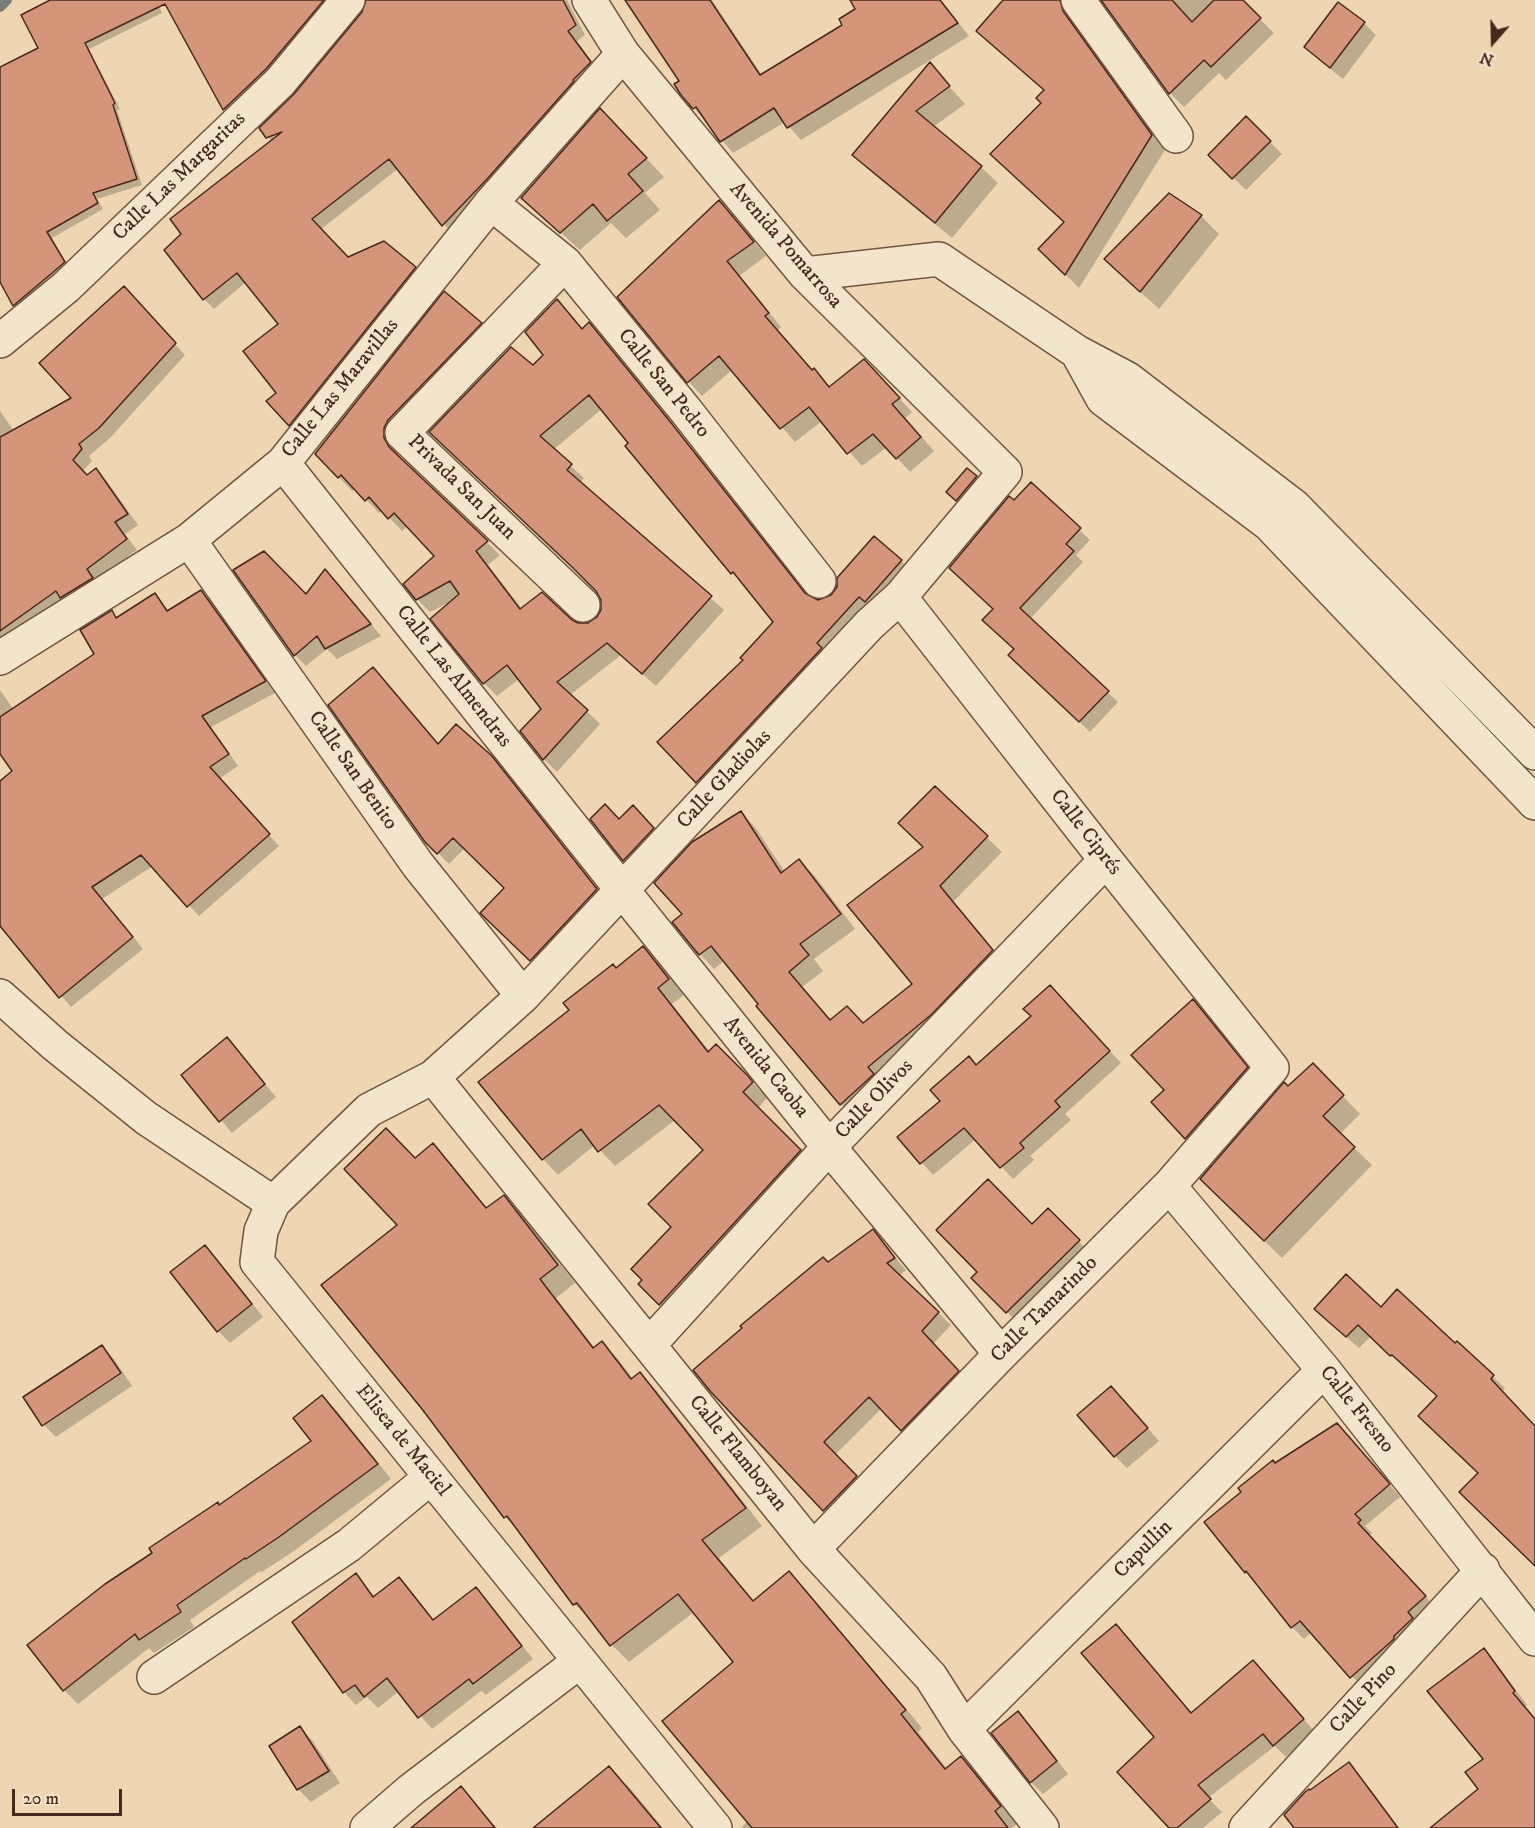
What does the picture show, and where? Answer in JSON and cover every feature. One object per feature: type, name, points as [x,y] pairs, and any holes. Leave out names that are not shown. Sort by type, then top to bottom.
[{"type":"street","name":"Calle Las Margaritas","points":[[0,341],[66,287],[280,82],[348,0]]},
{"type":"street","name":"Avenida Pomarrosa","points":[[589,0],[623,54],[805,274],[1005,472]]},
{"type":"street","points":[[1078,0],[1176,136]]},
{"type":"street","name":"Calle Las Maravillas","points":[[0,658],[189,540],[283,463],[491,203],[623,54]]},
{"type":"street","name":"Calle San Pedro","points":[[491,203],[565,263],[687,412],[819,581]]},
{"type":"street","points":[[805,274],[939,259],[1077,352],[1103,399],[1281,515],[1535,753]]},
{"type":"street","name":"Privada San Juan","points":[[565,263],[402,433],[583,605]]},
{"type":"street","name":"Calle Las Almendras","points":[[283,463],[623,891]]},
{"type":"street","name":"Calle Gladiolas","points":[[433,1077],[523,996],[623,891],[869,625],[900,597],[1005,472]]},
{"type":"street","points":[[1281,515],[1535,802]]},
{"type":"street","name":"Calle San Benito","points":[[189,540],[418,866],[523,996]]},
{"type":"street","name":"Calle Ciprés","points":[[900,597],[1272,1068]]},
{"type":"street","name":"Calle Olivos","points":[[649,1345],[829,1147],[1106,860]]},
{"type":"street","name":"Avenida Caoba","points":[[623,891],[829,1147],[1001,1353]]},
{"type":"street","points":[[0,996],[55,1045],[146,1118],[273,1203]]},
{"type":"street","name":"Calle Tamarindo","points":[[813,1549],[1001,1353],[1169,1186],[1272,1068]]},
{"type":"street","name":"Elisea de Maciel","points":[[433,1077],[369,1110],[273,1203],[261,1231],[257,1262],[715,1828]]},
{"type":"street","name":"Calle Flamboyan","points":[[433,1077],[813,1549],[931,1677],[964,1729],[1042,1828]]},
{"type":"street","name":"Calle Fresno","points":[[1169,1186],[1324,1370],[1535,1639]]},
{"type":"street","name":"Capullin","points":[[964,1729],[1324,1370]]},
{"type":"street","points":[[154,1677],[349,1545],[431,1477]]},
{"type":"street","name":"Calle Pino","points":[[1245,1828],[1483,1570]]},
{"type":"street","points":[[367,1828],[411,1790],[580,1661]]},
{"type":"building","points":[[50,0],[324,0],[266,69],[223,110],[165,4],[85,43],[115,103],[113,105],[137,179],[93,193],[98,203],[47,232],[65,262],[13,306],[0,282],[0,67],[38,48],[21,15]]},
{"type":"building","points":[[366,0],[563,0],[576,25],[568,31],[591,62],[442,226],[389,159],[312,219],[348,257],[384,241],[416,267],[289,426],[266,401],[276,393],[243,351],[278,324],[237,273],[203,300],[164,250],[181,234],[170,219],[282,132],[266,138],[259,128],[294,94],[362,12]]},
{"type":"building","points":[[625,0],[710,0],[760,75],[842,25],[839,19],[855,9],[850,0],[940,0],[958,23],[787,128],[774,108],[720,142],[696,107],[693,109],[681,95],[674,84],[679,81]]},
{"type":"building","points":[[1003,0],[1060,0],[1063,11],[1152,135],[1065,275],[1038,249],[1064,222],[990,154],[1041,103],[1036,98],[1044,90],[976,31]]},
{"type":"building","points":[[1101,0],[1172,0],[1192,22],[1214,0],[1243,0],[1261,18],[1211,67],[1204,60],[1169,94]]},
{"type":"building","points":[[1338,2],[1365,22],[1330,68],[1304,47]]},
{"type":"building","points":[[930,62],[950,86],[916,111],[982,166],[935,223],[852,155]]},
{"type":"building","points":[[600,108],[647,158],[628,174],[643,191],[607,221],[593,204],[560,233],[521,198]]},
{"type":"building","points":[[1246,116],[1271,141],[1232,179],[1208,155]]},
{"type":"building","points":[[1169,193],[1202,215],[1140,292],[1104,259]]},
{"type":"building","points":[[719,200],[754,242],[727,261],[769,313],[765,316],[812,370],[814,368],[829,387],[864,359],[900,398],[892,404],[921,437],[896,459],[873,434],[847,454],[809,407],[780,429],[719,356],[687,383],[617,297]]},
{"type":"building","points":[[124,286],[176,343],[99,428],[79,444],[82,449],[73,460],[87,475],[96,468],[128,514],[115,522],[127,539],[87,569],[93,578],[60,598],[56,591],[0,631],[0,437],[71,398],[39,363]]},
{"type":"building","points":[[444,291],[482,323],[388,420],[384,428],[384,438],[389,447],[488,541],[476,551],[520,609],[542,592],[571,619],[578,623],[588,623],[597,617],[601,610],[601,600],[596,591],[572,567],[429,432],[511,347],[533,365],[543,355],[525,332],[557,299],[582,329],[589,322],[805,593],[818,600],[831,595],[837,587],[837,578],[874,536],[902,560],[865,602],[859,597],[817,643],[822,648],[696,783],[657,742],[743,660],[740,658],[773,622],[625,446],[628,443],[589,395],[540,436],[572,464],[567,470],[712,596],[642,674],[607,643],[557,682],[588,710],[543,760],[520,731],[541,709],[507,665],[483,684],[430,619],[459,594],[450,581],[416,600],[403,584],[434,556],[394,513],[388,519],[369,497],[365,501],[341,475],[338,478],[315,454]]},
{"type":"building","points":[[967,468],[977,476],[956,501],[946,492]]},
{"type":"building","points":[[1031,482],[1081,528],[1066,544],[1074,551],[1020,608],[1109,691],[1079,722],[1008,655],[1014,649],[982,620],[993,609],[949,568],[1009,496],[1014,500]]},
{"type":"building","points":[[264,551],[306,594],[325,569],[371,624],[325,649],[317,636],[294,656],[233,570]]},
{"type":"building","points":[[201,590],[266,681],[202,716],[229,754],[210,767],[270,834],[187,907],[141,855],[92,887],[133,937],[59,998],[0,926],[0,781],[12,771],[0,754],[0,717],[94,654],[80,630],[112,610],[116,618],[155,593],[167,611]]},
{"type":"building","points":[[373,667],[438,744],[456,724],[492,756],[597,889],[530,961],[480,913],[504,888],[453,838],[437,854],[425,842],[328,705]]},
{"type":"building","points":[[935,786],[988,836],[940,886],[993,950],[932,1014],[868,1067],[874,1074],[840,1105],[756,1006],[758,1004],[711,946],[699,955],[672,922],[682,914],[654,883],[692,842],[741,811],[781,873],[799,859],[841,914],[800,944],[809,955],[789,972],[830,1020],[847,1006],[863,1023],[912,984],[847,905],[923,847],[898,823]]},
{"type":"building","points":[[605,804],[619,819],[633,805],[654,828],[623,861],[590,819]]},
{"type":"building","points":[[643,946],[669,979],[658,988],[708,1052],[716,1044],[748,1076],[753,1082],[743,1092],[801,1150],[659,1305],[638,1284],[642,1280],[631,1269],[671,1227],[648,1204],[703,1150],[659,1105],[598,1152],[581,1129],[542,1160],[478,1082],[569,1010],[563,1003],[613,964],[616,968]]},
{"type":"building","points":[[1050,985],[1110,1051],[1055,1101],[1060,1107],[1020,1143],[1024,1148],[1000,1168],[964,1128],[920,1164],[897,1137],[940,1101],[930,1090],[969,1056],[976,1065],[1031,1016],[1023,1009]]},
{"type":"building","points":[[1193,999],[1248,1067],[1185,1139],[1151,1102],[1164,1090],[1131,1055]]},
{"type":"building","points":[[227,1037],[265,1084],[219,1122],[181,1075]]},
{"type":"building","points":[[1313,1063],[1344,1095],[1323,1116],[1355,1147],[1264,1241],[1200,1179],[1284,1082],[1288,1086]]},
{"type":"building","points":[[386,1128],[415,1158],[433,1143],[486,1208],[504,1195],[558,1265],[540,1279],[593,1348],[602,1341],[631,1379],[640,1372],[746,1508],[702,1540],[753,1601],[789,1571],[906,1710],[901,1714],[945,1769],[961,1756],[1001,1806],[995,1811],[1008,1828],[752,1828],[662,1721],[733,1662],[678,1594],[610,1646],[577,1603],[573,1605],[507,1516],[504,1518],[422,1409],[321,1285],[397,1225],[344,1169]]},
{"type":"building","points":[[988,1179],[1032,1224],[1048,1208],[1080,1240],[1006,1313],[971,1278],[977,1272],[936,1230]]},
{"type":"building","points":[[873,1229],[895,1258],[887,1263],[939,1312],[922,1331],[959,1371],[901,1431],[869,1397],[824,1442],[857,1476],[823,1511],[693,1370],[742,1328],[740,1326],[823,1257],[828,1262]]},
{"type":"building","points":[[205,1245],[252,1304],[217,1332],[170,1272]]},
{"type":"building","points":[[1346,1274],[1381,1307],[1397,1289],[1455,1343],[1457,1341],[1494,1375],[1491,1379],[1535,1426],[1535,1566],[1459,1492],[1478,1473],[1418,1416],[1437,1396],[1358,1325],[1346,1337],[1314,1309]]},
{"type":"building","points":[[102,1345],[121,1373],[42,1426],[23,1397]]},
{"type":"building","points":[[1111,1386],[1148,1428],[1114,1457],[1077,1415]]},
{"type":"building","points":[[322,1395],[378,1464],[279,1537],[177,1605],[181,1612],[139,1640],[135,1634],[63,1691],[27,1645],[105,1584],[152,1553],[149,1548],[218,1502],[219,1505],[311,1441],[293,1418]]},
{"type":"building","points":[[1337,1423],[1390,1484],[1355,1514],[1361,1520],[1358,1523],[1426,1596],[1408,1612],[1413,1618],[1394,1636],[1394,1639],[1350,1678],[1300,1621],[1291,1628],[1204,1522],[1241,1492],[1238,1488],[1273,1460],[1275,1463]]},
{"type":"building","points":[[356,1573],[373,1597],[399,1577],[433,1620],[476,1587],[522,1646],[473,1684],[469,1679],[418,1718],[387,1678],[364,1697],[355,1685],[343,1693],[292,1622]]},
{"type":"building","points":[[1116,1624],[1191,1713],[1253,1660],[1304,1719],[1273,1746],[1263,1734],[1198,1785],[1211,1799],[1177,1828],[1169,1828],[1117,1772],[1154,1737],[1081,1653]]},
{"type":"building","points":[[1484,1648],[1515,1691],[1513,1693],[1535,1719],[1535,1828],[1430,1828],[1478,1789],[1465,1772],[1483,1759],[1427,1691]]},
{"type":"building","points":[[1018,1711],[1057,1761],[1030,1783],[991,1733]]},
{"type":"building","points":[[300,1726],[329,1771],[297,1790],[269,1746]]},
{"type":"building","points":[[1349,1762],[1398,1828],[1294,1828],[1284,1815],[1305,1792]]},
{"type":"building","points":[[609,1766],[661,1828],[533,1828]]},
{"type":"building","points":[[461,1786],[495,1828],[411,1828]]},
{"type":"waterway","points":[[0,7],[7,0]]}]
